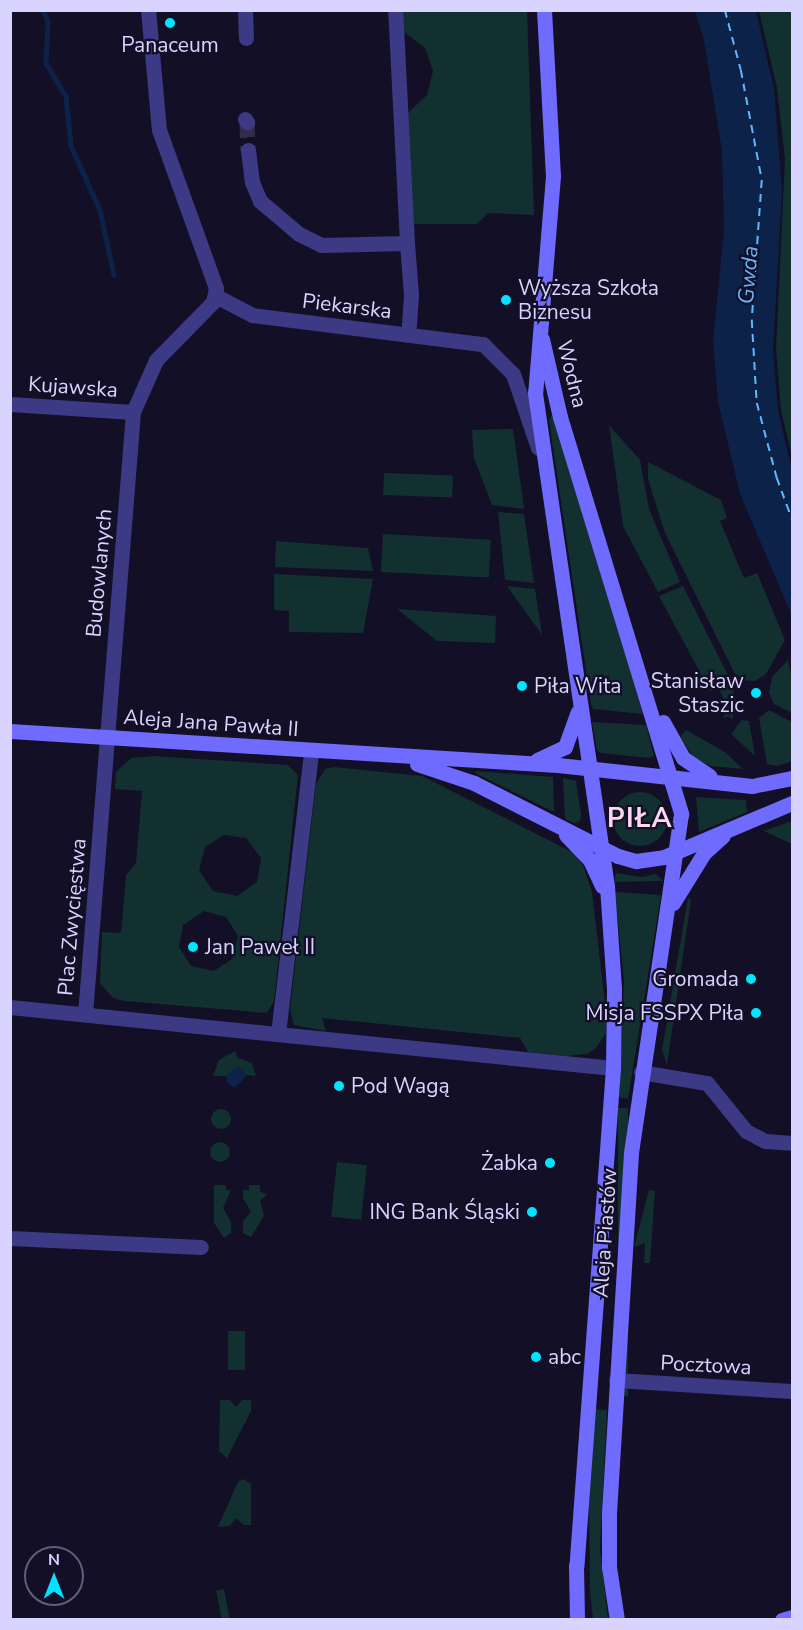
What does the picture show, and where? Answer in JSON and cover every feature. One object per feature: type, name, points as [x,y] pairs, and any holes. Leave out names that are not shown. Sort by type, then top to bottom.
[{"type":"main road","points":[[540,333],[553,176],[544,10]]},
{"type":"main road","name":"Wodna","points":[[540,333],[560,417],[642,677],[681,814],[677,852]]},
{"type":"main road","name":"Wodna","points":[[540,333],[535,373],[543,465],[601,847]]},
{"type":"main road","points":[[538,420],[548,404],[560,417]]},
{"type":"main road","points":[[642,677],[683,759],[698,771],[733,785]]},
{"type":"main road","points":[[520,763],[548,757],[565,747],[575,729],[579,694]]},
{"type":"main road","name":"Aleja Jana Pawła II","points":[[10,731],[391,757]]},
{"type":"main road","points":[[391,757],[590,768],[670,775],[733,785],[788,779]]},
{"type":"main road","points":[[391,757],[474,783],[601,847],[636,861],[677,852],[790,804]]},
{"type":"main road","points":[[546,819],[590,860],[602,886],[609,915]]},
{"type":"main road","points":[[666,920],[680,890],[704,853],[743,823]]},
{"type":"main road","name":"Aleja Piastów","points":[[576,1616],[576,1566],[613,1068],[609,915],[601,847]]},
{"type":"main road","name":"Aleja Piastów","points":[[616,1613],[608,1531],[631,1153],[677,852]]},
{"type":"main road","points":[[616,1613],[625,1620]]},
{"type":"main road","points":[[782,1620],[792,1617]]},
{"type":"street","points":[[133,412],[156,360],[216,296],[214,278],[159,130],[147,10]]},
{"type":"street","points":[[246,10],[246,38]]},
{"type":"street","points":[[395,10],[411,295],[408,334]]},
{"type":"street","points":[[248,150],[252,182],[260,201],[299,234],[322,245],[407,243]]},
{"type":"street","name":"Piekarska","points":[[216,296],[252,315],[471,341],[497,353],[521,389],[543,465]]},
{"type":"street","name":"Kujawska","points":[[10,404],[133,412]]},
{"type":"street","name":"Budowlanych","points":[[108,737],[133,412]]},
{"type":"street","name":"Plac Zwycięstwa","points":[[108,737],[85,1014],[613,1068]]},
{"type":"street","points":[[278,1034],[311,751]]},
{"type":"street","points":[[10,1006],[85,1014]]},
{"type":"street","points":[[642,1072],[707,1083],[746,1131],[765,1141],[792,1143]]},
{"type":"street","points":[[10,1238],[201,1247]]},
{"type":"street","name":"Pocztowa","points":[[616,1380],[792,1391]]},
{"type":"green space","points":[[402,11],[527,11],[534,215],[488,213],[477,224],[414,224],[408,113],[427,95],[433,71],[425,48],[403,31]]},
{"type":"green space","points":[[759,11],[792,11],[792,457],[781,410],[776,349],[785,159],[777,88]]},
{"type":"green space","points":[[553,412],[643,714],[593,709],[591,704],[549,420]]},
{"type":"green space","points":[[609,425],[640,460],[649,509],[680,582],[658,592],[623,526]]},
{"type":"green space","points":[[513,429],[524,509],[492,505],[474,458],[472,430]]},
{"type":"green space","points":[[648,462],[721,500],[727,518],[720,521],[744,578],[757,573],[785,640],[766,674],[755,681],[738,680],[665,533],[648,479]]},
{"type":"green space","points":[[384,473],[453,475],[452,497],[383,495]]},
{"type":"green space","points":[[498,512],[524,514],[534,583],[505,580]]},
{"type":"green space","points":[[383,534],[491,540],[489,578],[381,572]]},
{"type":"green space","points":[[276,541],[368,548],[373,571],[275,567]]},
{"type":"green space","points":[[274,574],[373,579],[363,633],[289,632],[289,611],[274,610]]},
{"type":"green space","points":[[507,586],[535,589],[542,635]]},
{"type":"green space","points":[[683,586],[731,681],[736,702],[732,720],[729,716],[723,718],[728,707],[719,689],[710,691],[659,596]]},
{"type":"green space","points":[[397,609],[496,616],[495,643],[437,641]]},
{"type":"green space","points":[[788,660],[792,680],[792,713],[774,704],[769,693],[772,677]]},
{"type":"green space","points":[[769,710],[792,722],[792,761],[777,766],[767,764],[759,718]]},
{"type":"green space","points":[[742,720],[749,721],[755,756],[731,734]]},
{"type":"green space","points":[[592,722],[646,725],[654,756],[649,758],[601,753],[597,750]]},
{"type":"green space","points":[[686,730],[725,752],[743,769],[711,766],[693,757],[680,737]]},
{"type":"green space","points":[[153,756],[288,765],[298,775],[274,1001],[267,1013],[124,1001],[113,998],[100,983],[102,932],[121,933],[126,875],[136,863],[142,791],[115,789],[116,772],[131,758]],"holes":[[[224,835],[246,838],[261,858],[257,882],[237,896],[213,891],[199,870],[205,847]],[[204,911],[226,917],[238,936],[232,959],[214,971],[191,966],[179,947],[183,925]]]},
{"type":"green space","points":[[334,767],[422,776],[574,853],[583,865],[592,892],[606,1011],[606,1033],[596,1048],[587,1054],[566,1056],[528,1052],[520,1038],[322,1018],[326,1031],[294,1025],[290,1009],[316,784],[325,769]]},
{"type":"green space","points":[[476,771],[553,777],[554,812],[475,773]]},
{"type":"green space","points":[[563,778],[576,781],[581,815],[580,821],[574,823],[565,819]]},
{"type":"green space","points":[[640,792],[650,794],[659,800],[665,809],[667,819],[665,829],[659,838],[650,844],[640,846],[630,844],[621,838],[615,829],[613,819],[615,809],[621,800],[630,794]]},
{"type":"green space","points":[[696,797],[746,800],[747,812],[699,832]]},
{"type":"green space","points":[[792,821],[792,844],[764,831]]},
{"type":"green space","points":[[616,873],[641,877],[656,874],[663,881],[614,882]]},
{"type":"green space","points":[[615,892],[661,895],[628,1099],[619,1097],[624,981]]},
{"type":"green space","points":[[688,898],[691,900],[667,1065],[662,1050]]},
{"type":"green space","points":[[235,1051],[238,1058],[252,1063],[256,1076],[247,1075],[238,1066],[228,1076],[213,1076],[219,1060]]},
{"type":"green space","points":[[618,1108],[628,1108],[628,1396],[618,1396]]},
{"type":"green space","points":[[221,1109],[228,1112],[231,1119],[228,1126],[221,1129],[214,1126],[211,1119],[214,1112]]},
{"type":"green space","points":[[220,1142],[227,1145],[230,1152],[227,1159],[220,1162],[213,1159],[210,1152],[213,1145]]},
{"type":"green space","points":[[337,1162],[367,1165],[361,1220],[331,1217]]},
{"type":"green space","points":[[214,1185],[226,1185],[226,1190],[231,1190],[223,1208],[231,1222],[231,1233],[224,1238],[214,1223]]},
{"type":"green space","points":[[249,1185],[260,1185],[260,1191],[267,1195],[260,1200],[264,1216],[251,1237],[243,1233],[243,1221],[251,1212],[243,1198],[243,1190],[249,1190]]},
{"type":"green space","points":[[649,1190],[655,1191],[650,1263],[644,1263],[645,1243],[634,1247]]},
{"type":"green space","points":[[228,1331],[245,1331],[245,1370],[228,1370]]},
{"type":"green space","points":[[220,1400],[230,1400],[236,1407],[242,1400],[251,1400],[251,1411],[227,1458],[219,1451]]},
{"type":"green space","points":[[595,1409],[607,1410],[600,1549],[608,1619],[593,1619],[590,1592],[589,1503]]},
{"type":"green space","points":[[243,1479],[251,1484],[251,1525],[244,1525],[236,1518],[230,1526],[218,1527],[238,1482]]},
{"type":"green space","points":[[224,1589],[230,1619],[222,1620],[216,1591]]},
{"type":"water","name":"Gwda","points":[[695,11],[756,11],[774,89],[782,191],[773,351],[778,411],[792,470],[792,616],[740,494],[718,402],[713,341],[724,230],[722,151],[704,40]]},
{"type":"water","points":[[238,1066],[247,1075],[235,1088],[227,1083],[226,1076]]},
{"type":"waterway","points":[[43,10],[48,22],[46,63],[66,96],[71,146],[100,210],[114,275]]},
{"type":"ferry route","points":[[725,10],[741,70],[762,180],[752,320],[757,403],[777,478],[792,519]]},
{"type":"tunnel","points":[[247,122],[248,150]]},
{"type":"place","name":"Panaceum","points":[[170,23]]},
{"type":"place","name":"Wyższa Szkoła Biznesu","points":[[506,300]]},
{"type":"place","name":"Piła Wita","points":[[522,686]]},
{"type":"place","name":"Stanisław Staszic","points":[[756,693]]},
{"type":"place","name":"Jan Paweł II","points":[[193,947]]},
{"type":"place","name":"Gromada","points":[[751,979]]},
{"type":"place","name":"Misja FSSPX Piła","points":[[756,1013]]},
{"type":"place","name":"Pod Wagą","points":[[339,1086]]},
{"type":"place","name":"Żabka","points":[[550,1163]]},
{"type":"place","name":"ING Bank Śląski","points":[[532,1212]]},
{"type":"place","name":"abc","points":[[536,1357]]},
{"type":"district","name":"PIŁA","points":[[640,819]]}]
